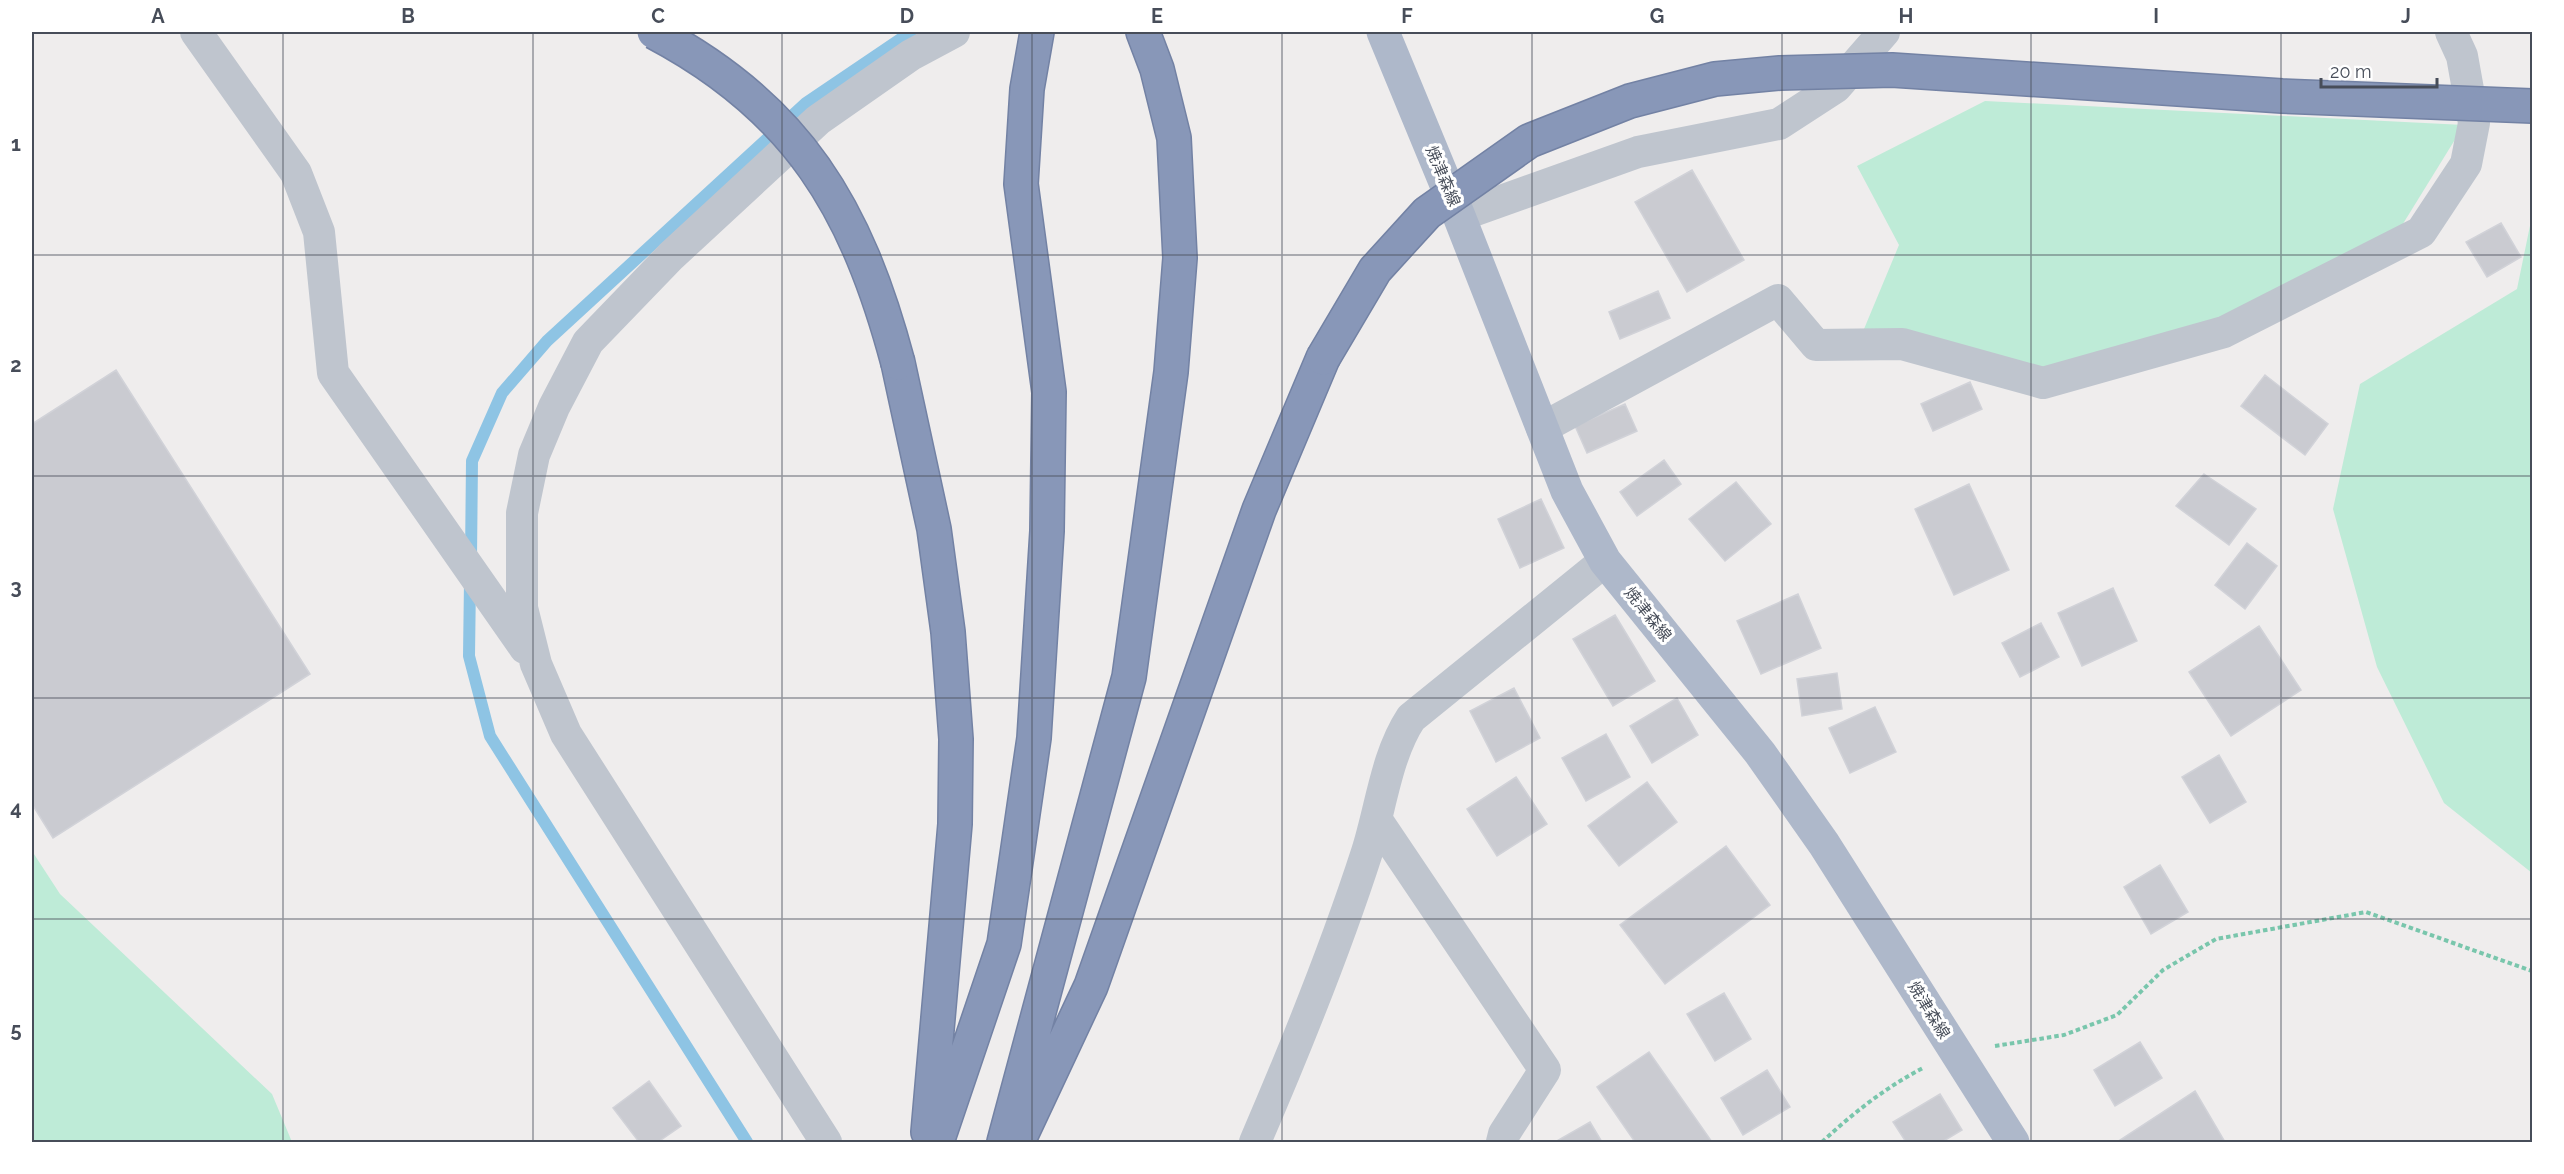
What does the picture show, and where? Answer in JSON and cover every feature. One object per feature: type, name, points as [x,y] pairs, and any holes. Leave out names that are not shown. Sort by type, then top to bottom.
[{"type":"highway","points":[[654,32],[692,51],[742,88],[782,126],[809,158],[827,183],[860,249],[886,320],[898,363],[934,529],[948,632],[956,739],[955,824],[927,1143]]},
{"type":"highway","points":[[937,1143],[1004,944],[1034,738],[1047,531],[1048,392],[1021,184],[1027,89],[1037,32]]},
{"type":"highway","points":[[1004,1143],[1130,677],[1171,372],[1180,258],[1174,138],[1157,69],[1143,32]]},
{"type":"highway","points":[[1018,1143],[1091,986],[1258,510],[1323,358],[1375,270],[1427,213],[1529,141],[1630,101],[1715,80],[1780,73],[1892,70],[2282,96],[2532,106]]},
{"type":"main road","name":"焼津森線","points":[[1383,32],[1459,216],[1567,491],[1605,561],[1760,753],[1824,844],[2013,1143]]},
{"type":"street","points":[[196,32],[296,173],[319,232],[333,373],[536,664]]},
{"type":"street","points":[[818,1140],[566,734],[536,664],[522,608],[522,513],[534,455],[554,407],[588,342],[671,256],[818,120],[911,55],[954,32]]},
{"type":"street","points":[[1459,216],[1638,152],[1779,124],[1836,87],[1884,32]]},
{"type":"street","points":[[1542,428],[1778,300],[1816,345],[1902,344],[2043,383],[2224,332],[2421,232],[2466,164],[2474,123],[2462,56],[2451,32]]},
{"type":"street","points":[[1256,1143],[1303,1032],[1367,850],[1400,735],[1412,718],[1605,561]]},
{"type":"street","points":[[1376,819],[1545,1070],[1504,1134],[1502,1143]]},
{"type":"path","points":[[1822,1143],[1840,1125],[1900,1079],[1955,1052],[2064,1035],[2117,1015],[2163,970],[2216,939],[2366,912],[2532,971]]},
{"type":"green space","points":[[1985,101],[2464,125],[2401,227],[2206,328],[2015,376],[1864,329],[1899,245],[1857,166]]},
{"type":"green space","points":[[2532,216],[2532,873],[2444,803],[2377,667],[2333,509],[2360,384],[2517,289]]},
{"type":"green space","points":[[32,851],[60,894],[272,1094],[292,1142],[32,1142]]},
{"type":"building","points":[[1692,170],[1744,260],[1687,292],[1635,202]]},
{"type":"building","points":[[2501,223],[2521,257],[2487,277],[2466,242]]},
{"type":"building","points":[[1658,291],[1670,318],[1620,339],[1609,312]]},
{"type":"building","points":[[116,370],[310,674],[53,838],[32,804],[32,424]]},
{"type":"building","points":[[2265,375],[2328,424],[2305,455],[2241,406]]},
{"type":"building","points":[[1970,382],[1982,409],[1933,431],[1921,404]]},
{"type":"building","points":[[1625,404],[1637,431],[1587,453],[1575,426]]},
{"type":"building","points":[[1664,460],[1681,484],[1637,516],[1620,492]]},
{"type":"building","points":[[2204,474],[2256,509],[2229,545],[2176,506]]},
{"type":"building","points":[[1736,482],[1771,524],[1725,561],[1689,519]]},
{"type":"building","points":[[1969,484],[2009,570],[1954,595],[1915,509]]},
{"type":"building","points":[[1541,499],[1564,548],[1520,568],[1498,519]]},
{"type":"building","points":[[2247,543],[2277,566],[2245,609],[2215,585]]},
{"type":"building","points":[[2113,588],[2137,641],[2082,666],[2058,613]]},
{"type":"building","points":[[1798,594],[1821,648],[1761,674],[1737,621]]},
{"type":"building","points":[[1615,615],[1655,681],[1613,706],[1573,639]]},
{"type":"building","points":[[2041,623],[2059,657],[2020,677],[2002,643]]},
{"type":"building","points":[[2259,626],[2301,690],[2231,736],[2189,672]]},
{"type":"building","points":[[1837,673],[1842,709],[1802,716],[1797,679]]},
{"type":"building","points":[[1514,688],[1540,738],[1496,762],[1470,711]]},
{"type":"building","points":[[1677,698],[1698,735],[1652,763],[1630,726]]},
{"type":"building","points":[[1875,707],[1896,752],[1850,773],[1829,728]]},
{"type":"building","points":[[1606,734],[1630,777],[1586,801],[1562,758]]},
{"type":"building","points":[[2219,755],[2246,802],[2210,823],[2182,777]]},
{"type":"building","points":[[1516,777],[1547,824],[1497,856],[1467,809]]},
{"type":"building","points":[[1647,782],[1677,822],[1619,866],[1588,826]]},
{"type":"building","points":[[1726,846],[1770,905],[1665,984],[1620,925]]},
{"type":"building","points":[[2160,865],[2188,912],[2151,934],[2124,887]]},
{"type":"building","points":[[1724,993],[1751,1039],[1715,1061],[1687,1014]]},
{"type":"building","points":[[2140,1042],[2162,1078],[2115,1106],[2094,1070]]},
{"type":"building","points":[[1649,1052],[1712,1142],[1635,1142],[1597,1087]]},
{"type":"building","points":[[1767,1070],[1790,1107],[1743,1135],[1721,1098]]},
{"type":"building","points":[[649,1081],[681,1126],[658,1142],[639,1142],[613,1108]]},
{"type":"building","points":[[2195,1091],[2225,1142],[2117,1142]]},
{"type":"building","points":[[1940,1094],[1962,1130],[1942,1142],[1906,1142],[1893,1122]]},
{"type":"building","points":[[1590,1122],[1602,1142],[1555,1142]]},
{"type":"waterway","points":[[471,558],[472,461],[502,393],[547,341],[806,103],[911,32]]},
{"type":"waterway","points":[[470,581],[469,656],[490,736],[747,1142]]}]
